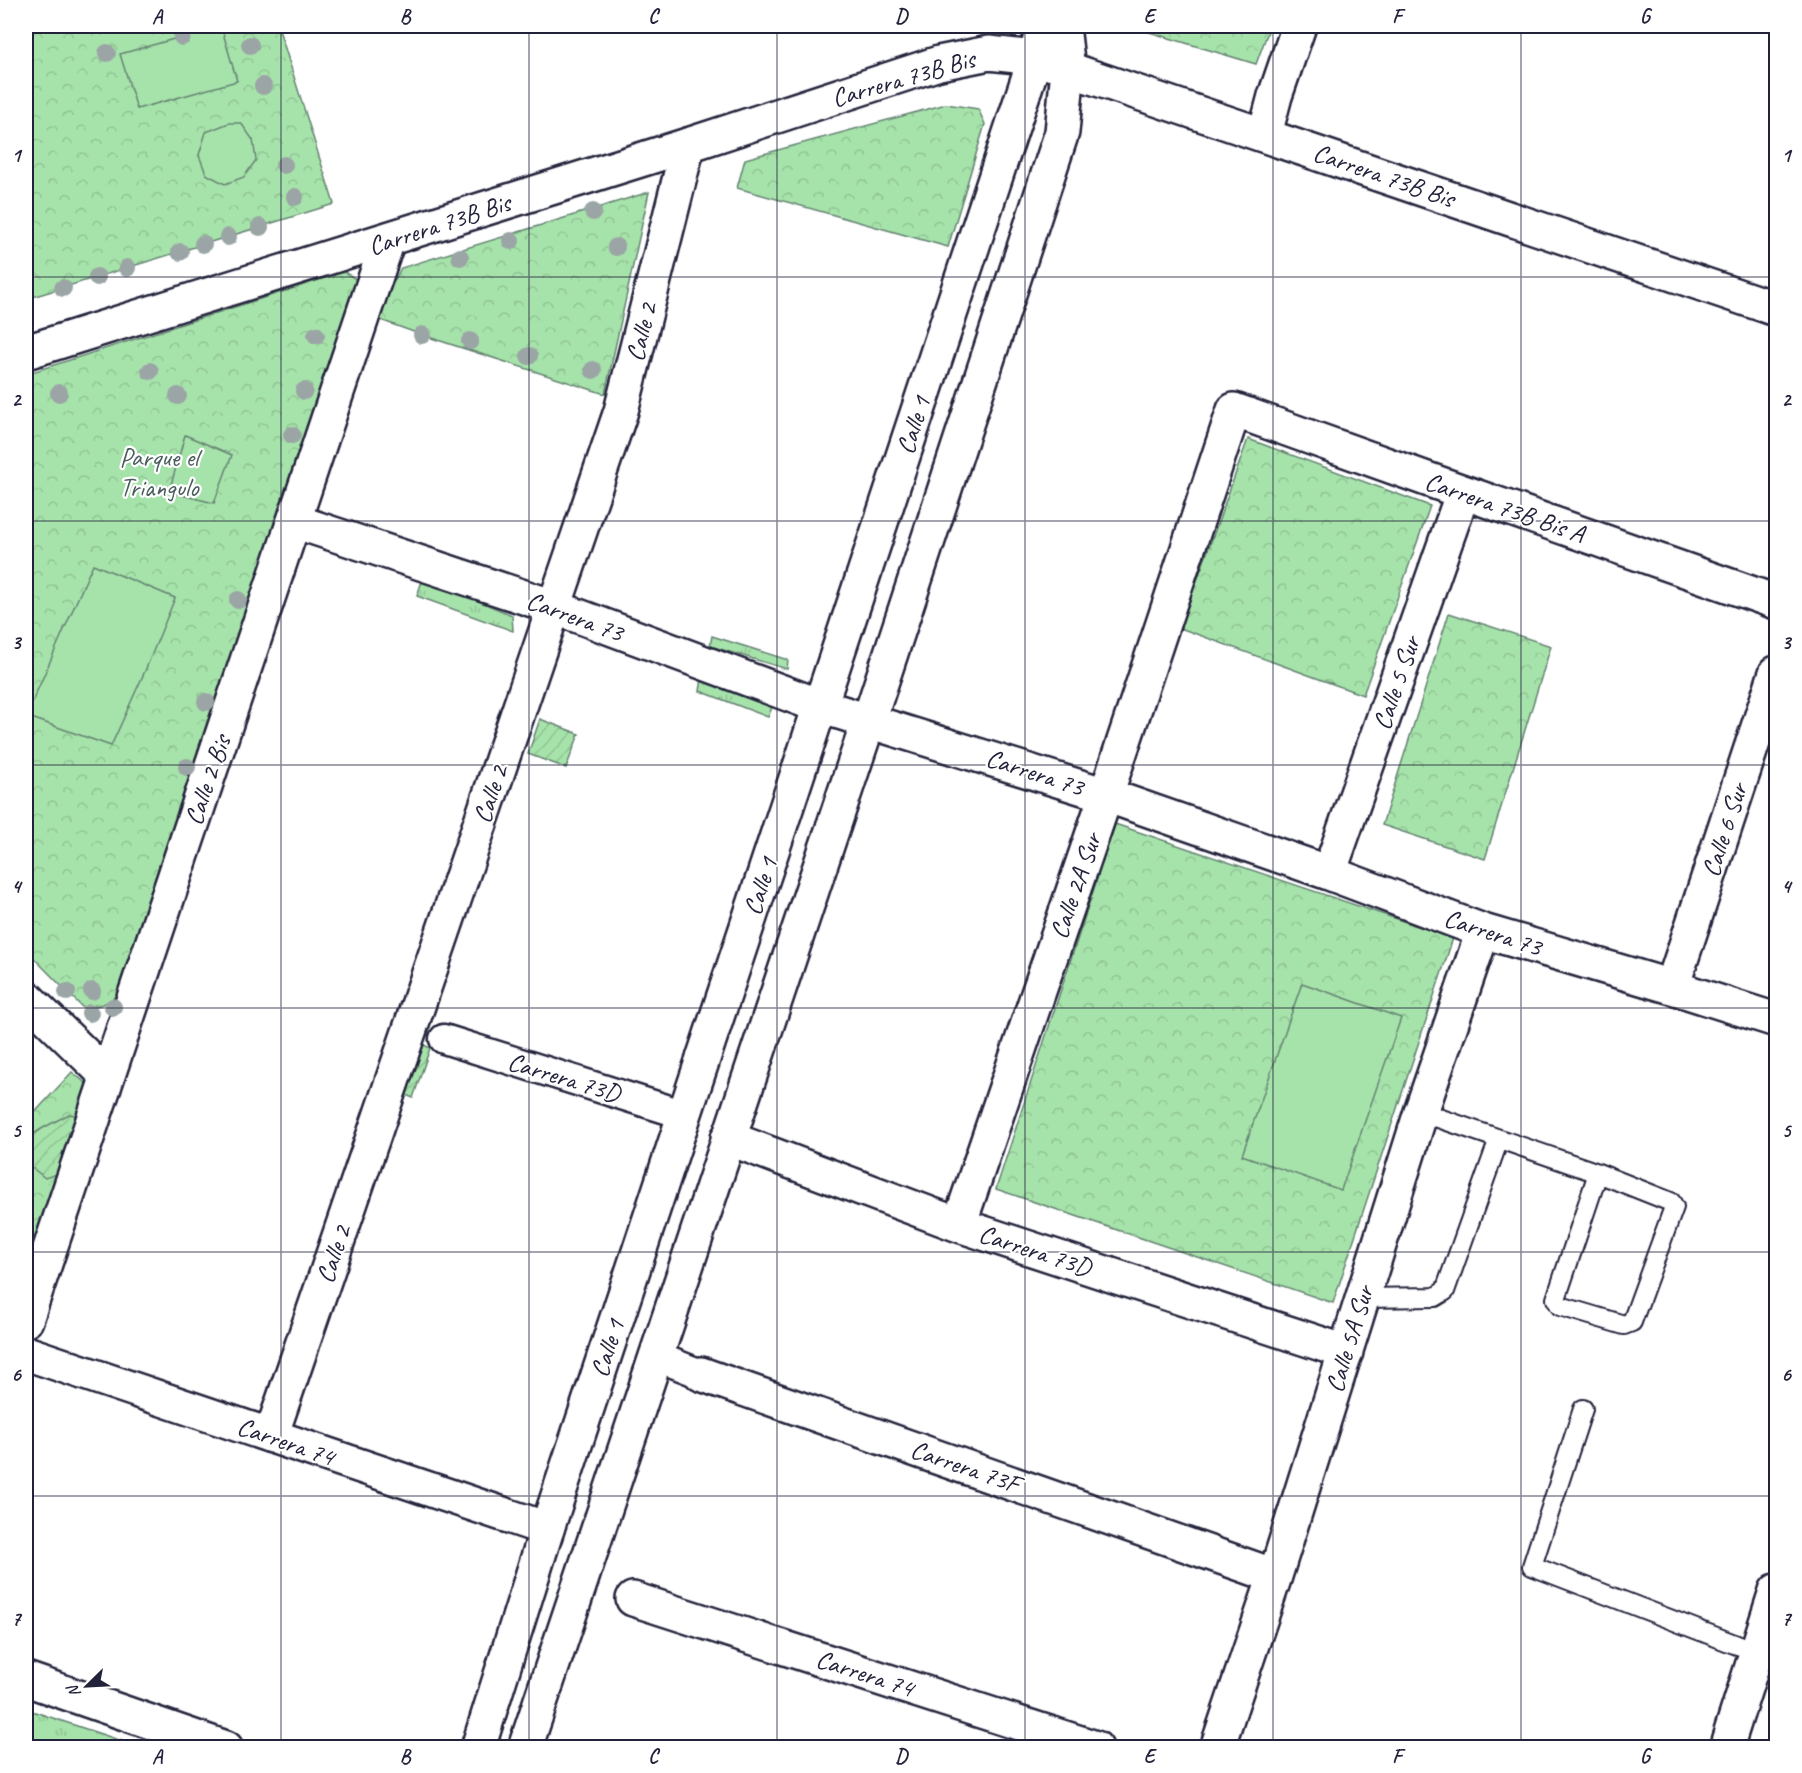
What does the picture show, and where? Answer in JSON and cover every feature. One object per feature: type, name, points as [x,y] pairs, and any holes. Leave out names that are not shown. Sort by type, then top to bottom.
[{"type":"street","name":"Calle 1","points":[[478,1748],[547,1529],[1044,26]]},
{"type":"street","name":"Calle 1","points":[[525,1748],[869,720],[1062,132],[1068,69],[1063,26]]},
{"type":"street","points":[[1264,134],[1299,26]]},
{"type":"street","name":"Carrera 73B Bis","points":[[26,352],[388,240],[939,63],[989,53],[1035,58],[1776,309]]},
{"type":"street","name":"Calle 2","points":[[271,1436],[621,411],[688,145]]},
{"type":"street","name":"Calle 2 Bis","points":[[26,1320],[388,240]]},
{"type":"street","name":"Carrera 73B Bis A","points":[[1234,410],[1776,602]]},
{"type":"street","name":"Calle 2A Sur","points":[[959,1225],[1106,795],[1234,410]]},
{"type":"street","name":"Calle 5 Sur","points":[[1329,873],[1463,492]]},
{"type":"street","name":"Carrera 73","points":[[294,521],[554,608],[820,706],[1106,795],[1329,873],[1484,931],[1776,1020]]},
{"type":"street","name":"Calle 6 Sur","points":[[1672,987],[1776,673]]},
{"type":"street","name":"Calle 5A Sur","points":[[1217,1748],[1275,1576],[1421,1112],[1484,931]]},
{"type":"street","points":[[26,997],[107,1076]]},
{"type":"street","name":"Carrera 73D","points":[[444,1040],[685,1115]]},
{"type":"street","name":"Carrera 73D","points":[[728,1138],[959,1225],[1346,1352]]},
{"type":"street","points":[[629,1283],[675,1297]]},
{"type":"street","name":"Carrera 74","points":[[26,1353],[547,1529]]},
{"type":"street","name":"Carrera 73F","points":[[655,1356],[1275,1576]]},
{"type":"street","points":[[1726,1748],[1776,1591]]},
{"type":"street","name":"Carrera 74","points":[[633,1599],[1096,1748]]},
{"type":"street","points":[[26,1679],[226,1748]]},
{"type":"lane","points":[[1421,1112],[1599,1173],[1671,1202],[1674,1207],[1632,1322],[1624,1325],[1560,1306],[1556,1299],[1599,1173]]},
{"type":"lane","points":[[1362,1298],[1435,1297],[1445,1291],[1499,1139]]},
{"type":"lane","points":[[1583,1409],[1532,1566],[1757,1651]]},
{"type":"green space","points":[[26,26],[278,26],[334,204],[26,299]]},
{"type":"green space","points":[[221,26],[237,81],[137,109],[120,54]]},
{"type":"green space","points":[[1129,26],[1270,26],[1256,64]]},
{"type":"green space","points":[[946,104],[978,109],[985,124],[948,247],[737,188],[745,159]]},
{"type":"green space","points":[[229,123],[241,123],[253,140],[256,160],[244,177],[225,184],[206,174],[199,155],[206,132]]},
{"type":"green space","points":[[649,192],[605,394],[375,318],[401,268]]},
{"type":"green space","name":"Parque el Triangulo","points":[[344,272],[361,282],[120,991],[103,1004],[82,1007],[26,950],[26,374]]},
{"type":"green space","points":[[185,435],[232,455],[214,503],[169,492]]},
{"type":"green space","points":[[1248,439],[1430,506],[1363,695],[1180,628]]},
{"type":"green space","points":[[93,564],[175,598],[111,746],[26,716]]},
{"type":"green space","points":[[423,578],[512,615],[513,631],[417,596]]},
{"type":"green space","points":[[1449,613],[1551,646],[1485,859],[1382,825]]},
{"type":"green space","points":[[712,636],[788,660],[787,669],[710,646]]},
{"type":"green space","points":[[702,679],[773,705],[768,717],[700,691]]},
{"type":"green space","points":[[540,719],[579,734],[566,768],[528,754]]},
{"type":"green space","points":[[1115,824],[1453,938],[1333,1303],[996,1189]]},
{"type":"green space","points":[[1302,983],[1401,1018],[1341,1190],[1242,1155]]},
{"type":"green space","points":[[415,1040],[430,1048],[413,1098],[399,1092]]},
{"type":"green space","points":[[72,1072],[93,1089],[26,1295],[26,1122]]},
{"type":"green space","points":[[69,1114],[75,1115],[80,1123],[57,1174],[45,1178],[26,1163],[26,1139]]},
{"type":"green space","points":[[26,1709],[140,1747],[26,1747]]}]
